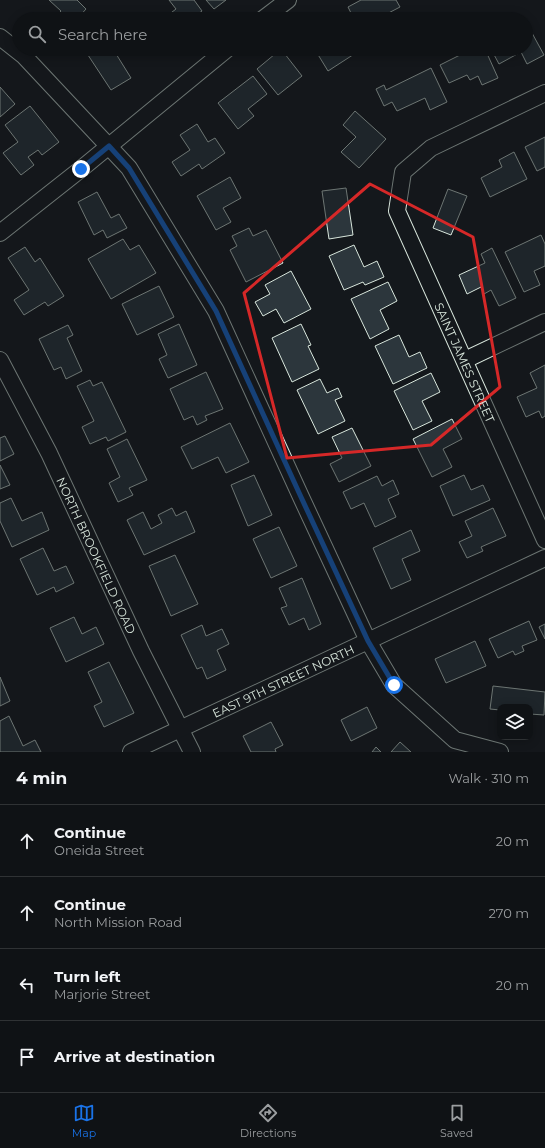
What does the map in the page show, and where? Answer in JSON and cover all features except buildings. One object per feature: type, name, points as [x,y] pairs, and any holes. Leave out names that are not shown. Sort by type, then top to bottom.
[{"type":"street","points":[[272,12],[288,0]]},
{"type":"street","points":[[0,37],[12,46]]},
{"type":"street","points":[[24,56],[129,168],[216,311],[368,641],[394,685],[455,740],[500,752]]},
{"type":"street","points":[[0,233],[218,56]]},
{"type":"street","name":"SAINT JAMES STREET","points":[[545,93],[431,148],[403,172],[397,211],[545,540]]},
{"type":"street","points":[[465,360],[545,322]]},
{"type":"street","name":"NORTH BROOKFIELD ROAD","points":[[0,360],[49,453],[141,651],[192,752]]},
{"type":"street","name":"EAST 9TH STREET NORTH","points":[[130,752],[545,558]]},
{"type":"highlighted area","points":[[370,184],[473,237],[500,387],[431,445],[287,458],[244,293]]},
{"type":"route","points":[[81,169],[109,146],[129,168],[216,311],[368,641],[394,685]]}]
